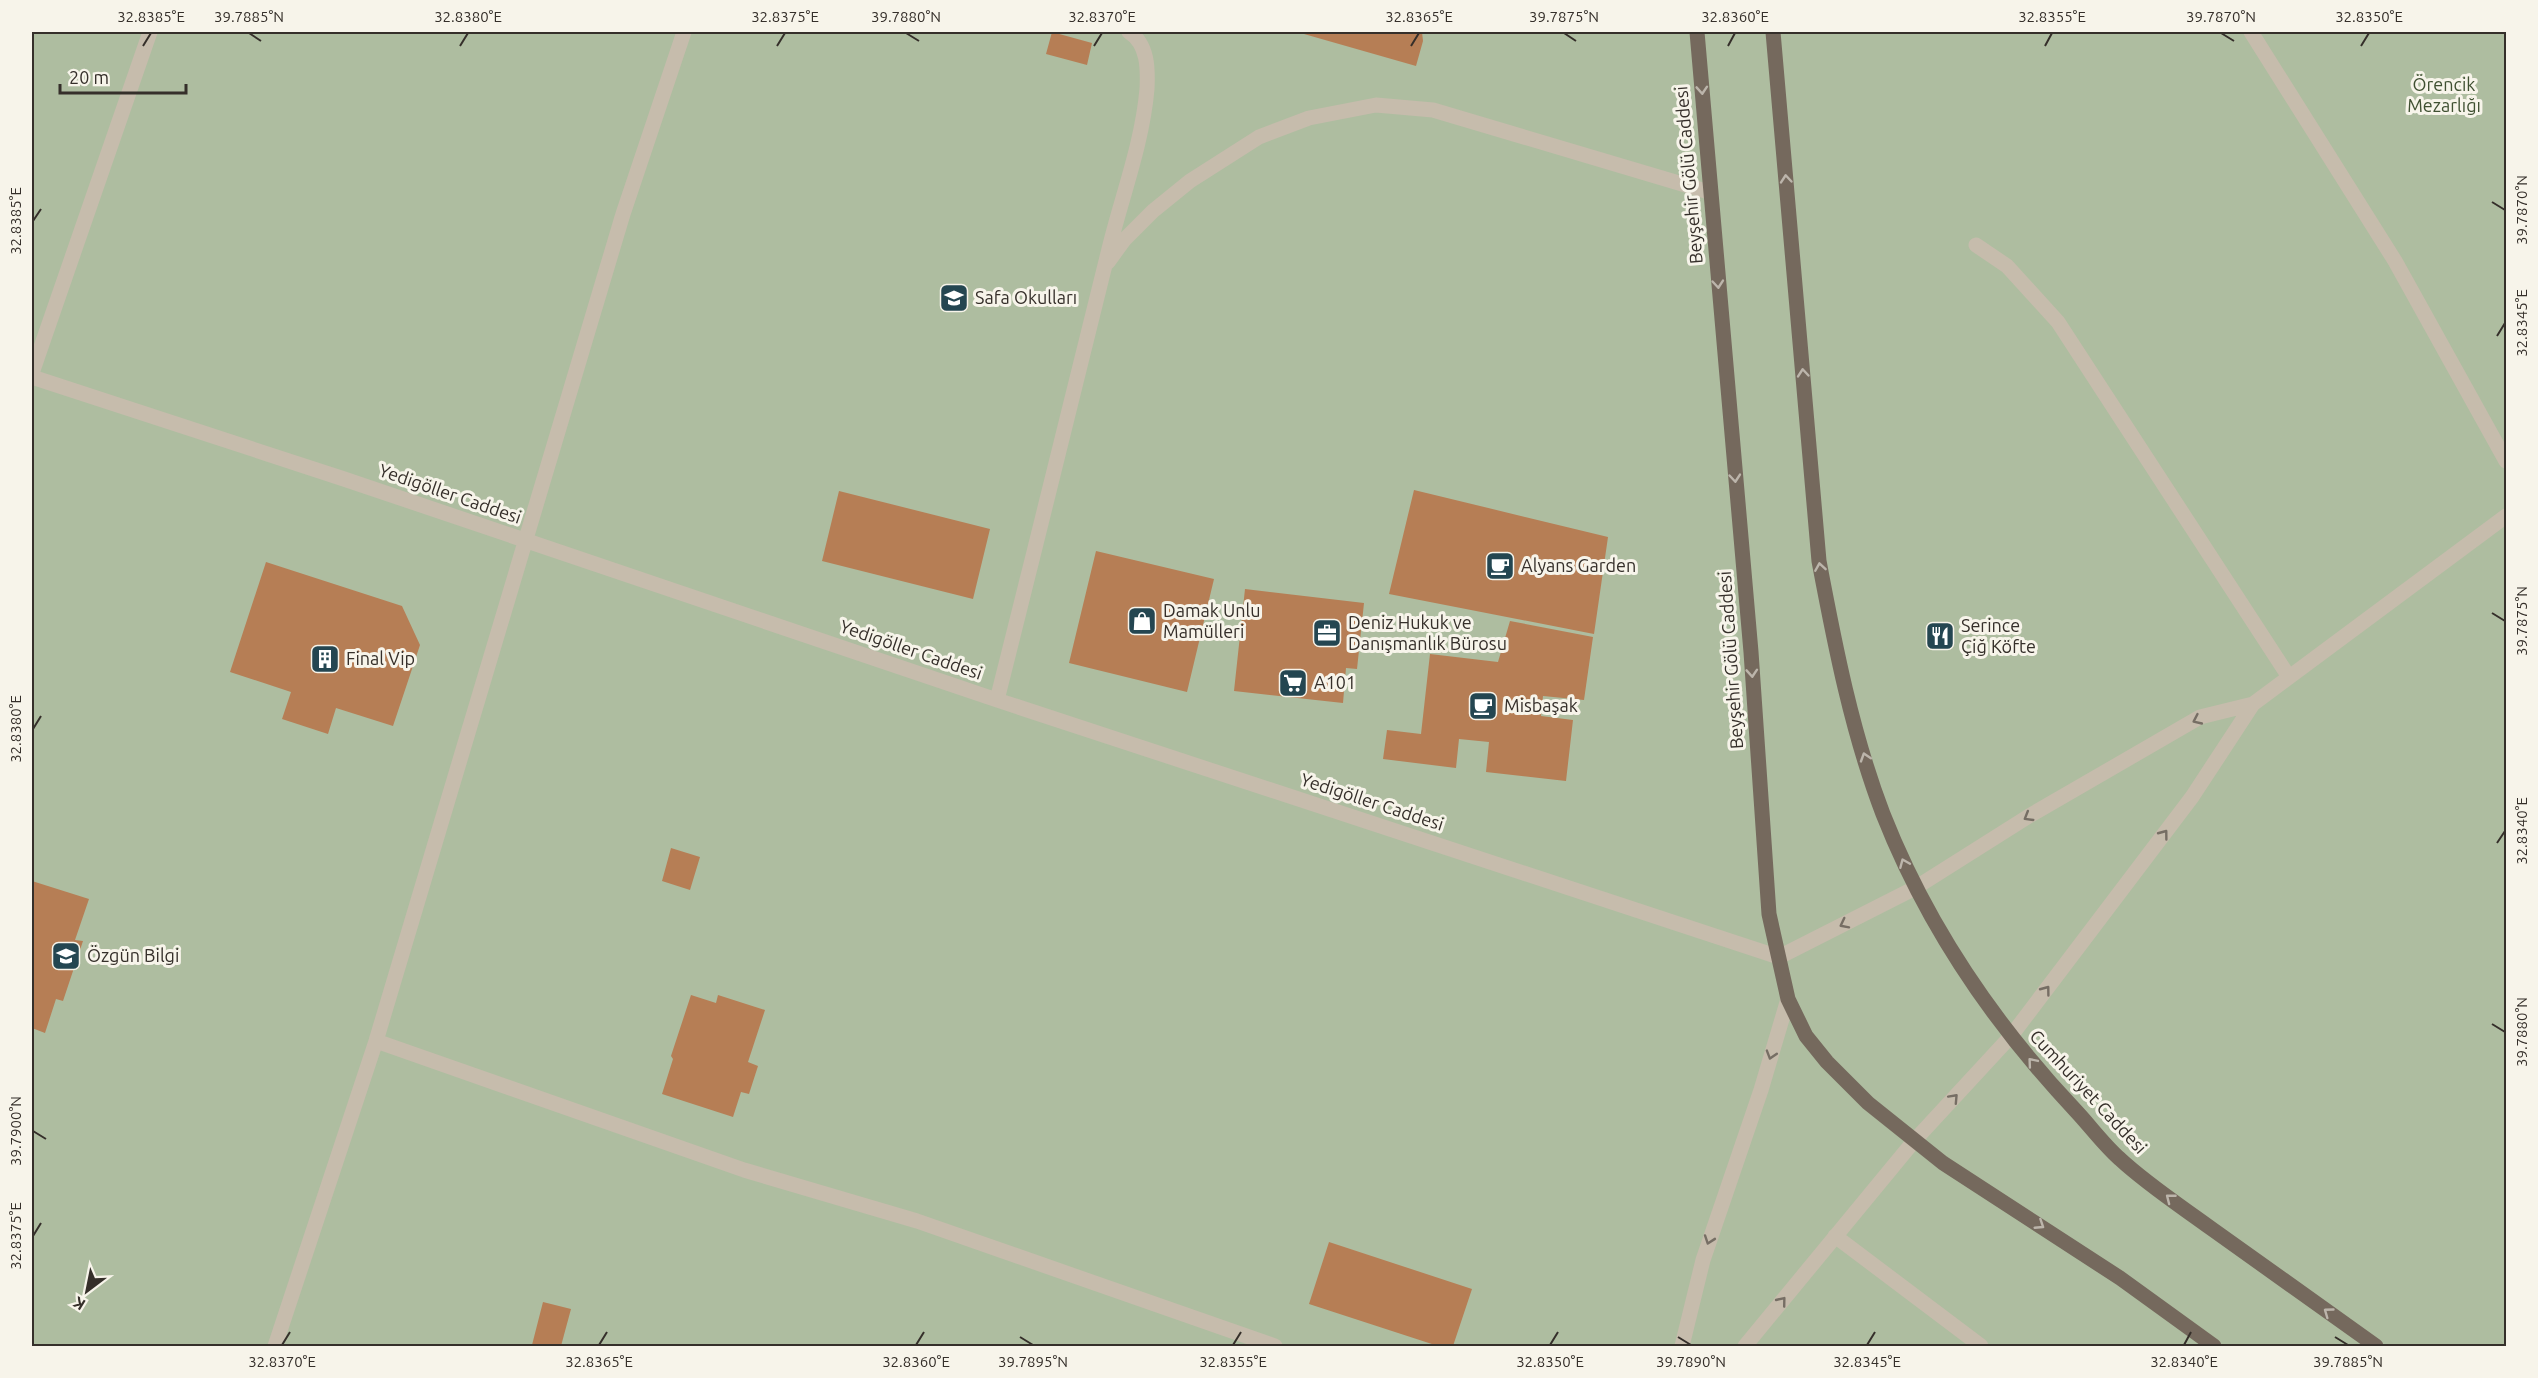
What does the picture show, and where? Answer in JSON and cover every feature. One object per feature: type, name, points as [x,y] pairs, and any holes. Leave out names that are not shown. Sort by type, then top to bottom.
[{"type":"main road","name":"Beyşehir Gölü Caddesi","points":[[1697,32],[1709,192],[1751,652],[1769,914],[1788,999],[1806,1036],[1827,1062],[1856,1093],[1914,1141],[1943,1163],[2121,1278],[2214,1347]]},
{"type":"main road","name":"Cumhuriyet Caddesi","points":[[1773,32],[1819,561],[1834,640],[1854,721],[1883,813],[1915,888],[1980,995],[2011,1036],[2058,1092],[2121,1160],[2189,1213],[2376,1347]]},
{"type":"street","points":[[32,375],[150,32]]},
{"type":"street","points":[[275,1347],[376,1041],[623,214],[684,32]]},
{"type":"street","points":[[997,699],[1105,266],[1140,140],[1147,90],[1146,62],[1137,37],[1129,32]]},
{"type":"street","points":[[2251,32],[2395,261],[2506,461]]},
{"type":"street","points":[[1105,266],[1124,240],[1153,211],[1190,181],[1259,137],[1310,118],[1376,105],[1433,110],[1709,192]]},
{"type":"street","points":[[1976,245],[2007,266],[2058,322],[2289,677]]},
{"type":"street","name":"Yedigöller Caddesi","points":[[32,375],[997,699],[1779,957]]},
{"type":"street","points":[[1745,1347],[1914,1141],[2011,1036],[2192,797],[2253,704],[2506,516]]},
{"type":"street","points":[[1779,957],[1915,888],[2029,816],[2200,717],[2253,704]]},
{"type":"street","points":[[1682,1347],[1702,1260],[1761,1090],[1788,999]]},
{"type":"street","points":[[376,1041],[744,1170],[917,1221],[1275,1347]]},
{"type":"street","points":[[1835,1236],[1981,1347]]},
{"type":"green space","name":"Örencik Mezarlığı","points":[[32,32],[2506,32],[2506,1346],[32,1346]]},
{"type":"building","points":[[1052,32],[1092,43],[1087,65],[1046,54]]},
{"type":"building","points":[[1297,32],[1422,32],[1423,41],[1416,66]]},
{"type":"building","name":"Alyans Garden","points":[[1414,490],[1608,537],[1594,634],[1389,594]]},
{"type":"building","points":[[839,491],[990,529],[973,599],[822,561]]},
{"type":"building","name":"Damak Unlu Mamülleri","points":[[1096,551],[1214,579],[1187,692],[1069,663]]},
{"type":"building","name":"Final Vip","points":[[266,562],[402,606],[420,645],[393,726],[336,708],[328,734],[282,719],[291,692],[230,672]]},
{"type":"building","points":[[1245,589],[1364,603],[1357,669],[1346,668],[1343,703],[1234,691]]},
{"type":"building","points":[[1510,621],[1593,637],[1584,700],[1543,696],[1541,716],[1573,720],[1566,781],[1486,772],[1489,742],[1459,739],[1456,768],[1383,759],[1387,730],[1421,734],[1430,654],[1498,662]]},
{"type":"building","points":[[671,848],[700,857],[690,890],[662,881]]},
{"type":"building","points":[[32,881],[89,899],[75,940],[83,941],[63,1001],[56,999],[45,1033],[32,1028]]},
{"type":"building","points":[[691,995],[716,1003],[718,995],[765,1010],[748,1062],[758,1066],[749,1094],[741,1092],[733,1117],[662,1094],[673,1059],[671,1056]]},
{"type":"building","points":[[1329,1242],[1472,1289],[1453,1346],[1438,1346],[1309,1304]]},
{"type":"building","points":[[543,1302],[571,1309],[561,1346],[532,1345]]},
{"type":"place","name":"Safa Okulları","points":[[954,298]]},
{"type":"place","name":"Alyans Garden","points":[[1500,566]]},
{"type":"place","name":"Damak Unlu Mamülleri","points":[[1142,621]]},
{"type":"place","name":"Deniz Hukuk ve Danışmanlık Bürosu","points":[[1327,633]]},
{"type":"place","name":"Serince Çiğ Köfte","points":[[1940,636]]},
{"type":"place","name":"Final Vip","points":[[325,659]]},
{"type":"place","name":"A101","points":[[1293,683]]},
{"type":"place","name":"Misbaşak","points":[[1483,706]]},
{"type":"place","name":"Özgün Bilgi","points":[[66,956]]}]
